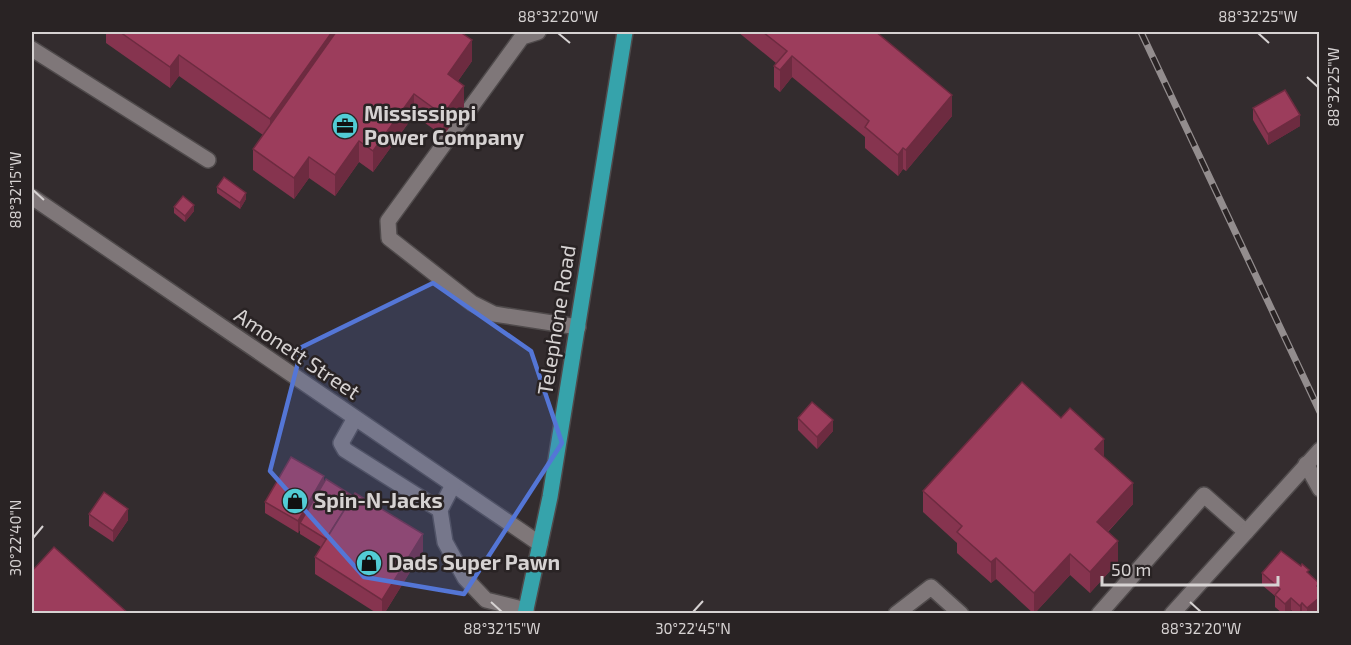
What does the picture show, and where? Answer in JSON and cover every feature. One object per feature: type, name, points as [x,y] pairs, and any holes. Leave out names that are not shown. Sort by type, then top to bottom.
[{"type":"main road","name":"Telephone Road","points":[[526,611],[552,486],[625,32]]},
{"type":"street","points":[[538,32],[522,37],[388,221],[389,238],[479,307],[494,314],[578,327]]},
{"type":"street","points":[[32,49],[208,160]]},
{"type":"street","name":"Amonett Street","points":[[32,197],[540,544]]},
{"type":"street","points":[[355,418],[341,443],[345,450],[440,510]]},
{"type":"street","points":[[1172,614],[1320,450]]},
{"type":"street","points":[[1306,464],[1320,489]]},
{"type":"street","points":[[453,485],[440,510],[445,542],[465,578],[486,600],[526,611]]},
{"type":"street","points":[[1099,614],[1204,495],[1246,532]]},
{"type":"street","points":[[896,614],[931,587],[961,614]]},
{"type":"highlighted area","points":[[433,283],[531,351],[562,443],[464,594],[364,577],[270,471],[302,347]]},
{"type":"building","name":"Mississippi Power Company","points":[[120,32],[332,32],[270,119],[179,55],[170,67]]},
{"type":"building","name":"Mississippi Power Company","points":[[336,32],[460,32],[472,40],[448,74],[464,86],[443,115],[414,94],[373,151],[359,141],[335,175],[309,157],[294,178],[253,149]]},
{"type":"building","points":[[763,32],[876,32],[952,95],[906,150],[903,148],[898,155],[865,127],[869,121],[792,56],[780,70],[774,66],[787,51]]},
{"type":"building","points":[[1285,90],[1300,115],[1268,134],[1253,108]]},
{"type":"building","points":[[224,177],[246,193],[240,203],[217,187]]},
{"type":"building","points":[[183,196],[194,205],[185,216],[174,207]]},
{"type":"building","points":[[1022,382],[1061,418],[1070,408],[1104,439],[1095,449],[1133,483],[1097,522],[1118,541],[1090,572],[1070,554],[1034,593],[996,558],[991,562],[957,532],[962,526],[923,491]]},
{"type":"building","points":[[812,402],[833,420],[817,437],[798,418]]},
{"type":"building","name":"Spin-N-Jacks","points":[[291,457],[324,476],[298,521],[265,502]]},
{"type":"building","points":[[326,479],[353,496],[326,539],[300,523]]},
{"type":"building","points":[[104,492],[128,509],[113,531],[89,514]]},
{"type":"building","name":"Dads Super Pawn","points":[[355,493],[423,534],[382,600],[315,557]]},
{"type":"building","points":[[54,547],[129,614],[32,614],[32,571]]},
{"type":"building","points":[[1281,551],[1301,566],[1302,564],[1319,583],[1317,586],[1320,588],[1318,595],[1320,597],[1307,608],[1302,603],[1300,606],[1291,598],[1285,604],[1275,595],[1280,589],[1262,573]]},
{"type":"railway","points":[[1141,32],[1320,412]]},
{"type":"place","name":"Mississippi Power Company","points":[[345,126]]},
{"type":"place","name":"Spin-N-Jacks","points":[[295,501]]},
{"type":"place","name":"Dads Super Pawn","points":[[369,563]]}]
